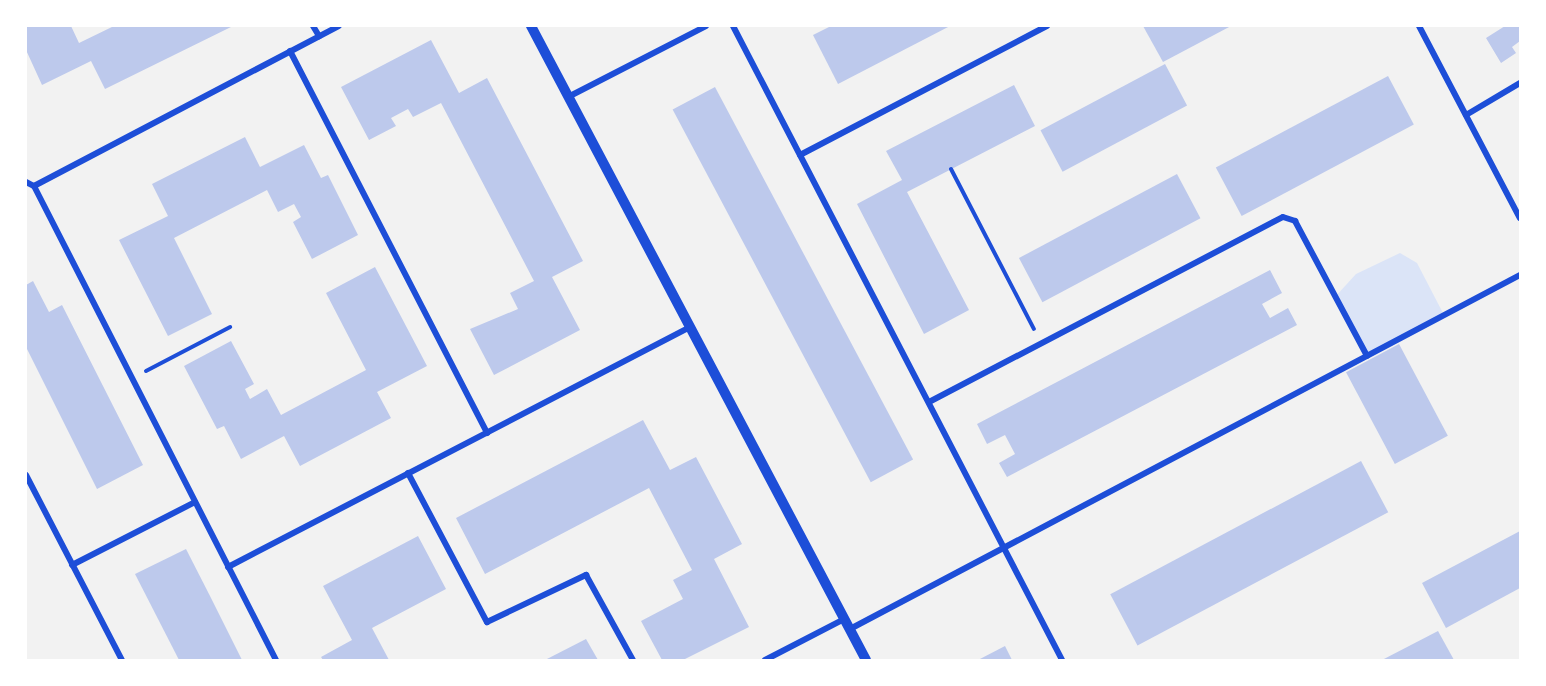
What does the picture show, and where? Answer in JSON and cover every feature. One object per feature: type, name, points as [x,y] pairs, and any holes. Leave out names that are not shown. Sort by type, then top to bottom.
[{"type":"street","points":[[313,26],[319,36]]},
{"type":"street","points":[[34,186],[339,26]]},
{"type":"street","points":[[531,26],[866,660]]},
{"type":"street","points":[[568,97],[706,26]]},
{"type":"street","points":[[733,26],[1062,660]]},
{"type":"street","points":[[800,155],[1047,26]]},
{"type":"street","points":[[1419,26],[1521,218]]},
{"type":"street","points":[[290,51],[487,433]]},
{"type":"street","points":[[1466,115],[1521,83]]},
{"type":"street","points":[[26,182],[34,186],[276,660]]},
{"type":"street","points":[[929,402],[1290,216],[1366,356]]},
{"type":"street","points":[[765,660],[847,624],[1004,548],[1521,275]]},
{"type":"street","points":[[228,567],[690,327]]},
{"type":"street","points":[[408,473],[487,622],[586,575],[633,660]]},
{"type":"street","points":[[26,476],[122,660]]},
{"type":"street","points":[[72,565],[195,502]]},
{"type":"path","points":[[951,169],[1042,343]]},
{"type":"path","points":[[132,378],[230,327]]},
{"type":"shaded area","points":[[1400,253],[1417,263],[1444,315],[1367,356],[1335,297],[1356,274]]},
{"type":"building","points":[[26,26],[71,26],[79,43],[114,26],[233,26],[105,89],[91,61],[42,85],[26,50]]},
{"type":"building","points":[[831,26],[950,26],[838,84],[813,35]]},
{"type":"building","points":[[1143,26],[1231,26],[1163,62]]},
{"type":"building","points":[[1505,26],[1520,26],[1520,41],[1512,47],[1516,53],[1501,63],[1486,38]]},
{"type":"building","points":[[431,40],[459,93],[487,78],[583,261],[552,277],[580,330],[494,375],[470,329],[518,309],[510,293],[534,281],[441,103],[413,117],[408,109],[391,118],[396,126],[369,140],[341,87]]},
{"type":"building","points":[[1165,64],[1187,105],[1063,172],[1041,130]]},
{"type":"building","points":[[1388,76],[1414,125],[1242,216],[1216,168]]},
{"type":"building","points":[[1014,85],[1035,126],[907,192],[969,310],[924,334],[857,204],[902,180],[886,151]]},
{"type":"building","points":[[715,87],[913,460],[871,482],[673,110]]},
{"type":"building","points":[[245,137],[260,167],[304,145],[321,178],[328,175],[358,235],[312,259],[293,222],[301,217],[294,204],[278,212],[267,190],[174,238],[212,314],[168,336],[119,240],[168,216],[152,184]]},
{"type":"building","points":[[1177,174],[1200,218],[1042,302],[1019,258]]},
{"type":"building","points":[[375,267],[427,366],[377,392],[391,418],[300,466],[284,436],[241,459],[224,426],[217,429],[184,366],[231,341],[254,384],[245,389],[250,399],[267,389],[281,415],[366,370],[326,293]]},
{"type":"building","points":[[1270,270],[1282,293],[1262,304],[1270,318],[1288,308],[1297,325],[1007,477],[999,463],[1015,454],[1005,435],[987,444],[977,424]]},
{"type":"building","points":[[33,281],[49,312],[62,305],[143,465],[97,489],[26,347],[26,285]]},
{"type":"building","points":[[1399,344],[1448,436],[1395,464],[1346,372]]},
{"type":"building","points":[[643,420],[670,470],[696,457],[742,544],[714,559],[749,627],[683,660],[662,660],[641,621],[683,599],[673,580],[692,570],[649,488],[485,574],[456,518]]},
{"type":"building","points":[[1361,461],[1388,512],[1137,646],[1110,594]]},
{"type":"building","points":[[1520,531],[1520,588],[1446,628],[1422,583]]},
{"type":"building","points":[[418,536],[446,589],[372,628],[389,660],[323,660],[321,657],[352,640],[323,586]]},
{"type":"building","points":[[186,549],[242,660],[179,660],[135,574]]},
{"type":"building","points":[[1438,631],[1454,660],[1382,660]]},
{"type":"building","points":[[586,639],[598,660],[545,660]]},
{"type":"building","points":[[1005,646],[1012,660],[978,660]]}]
